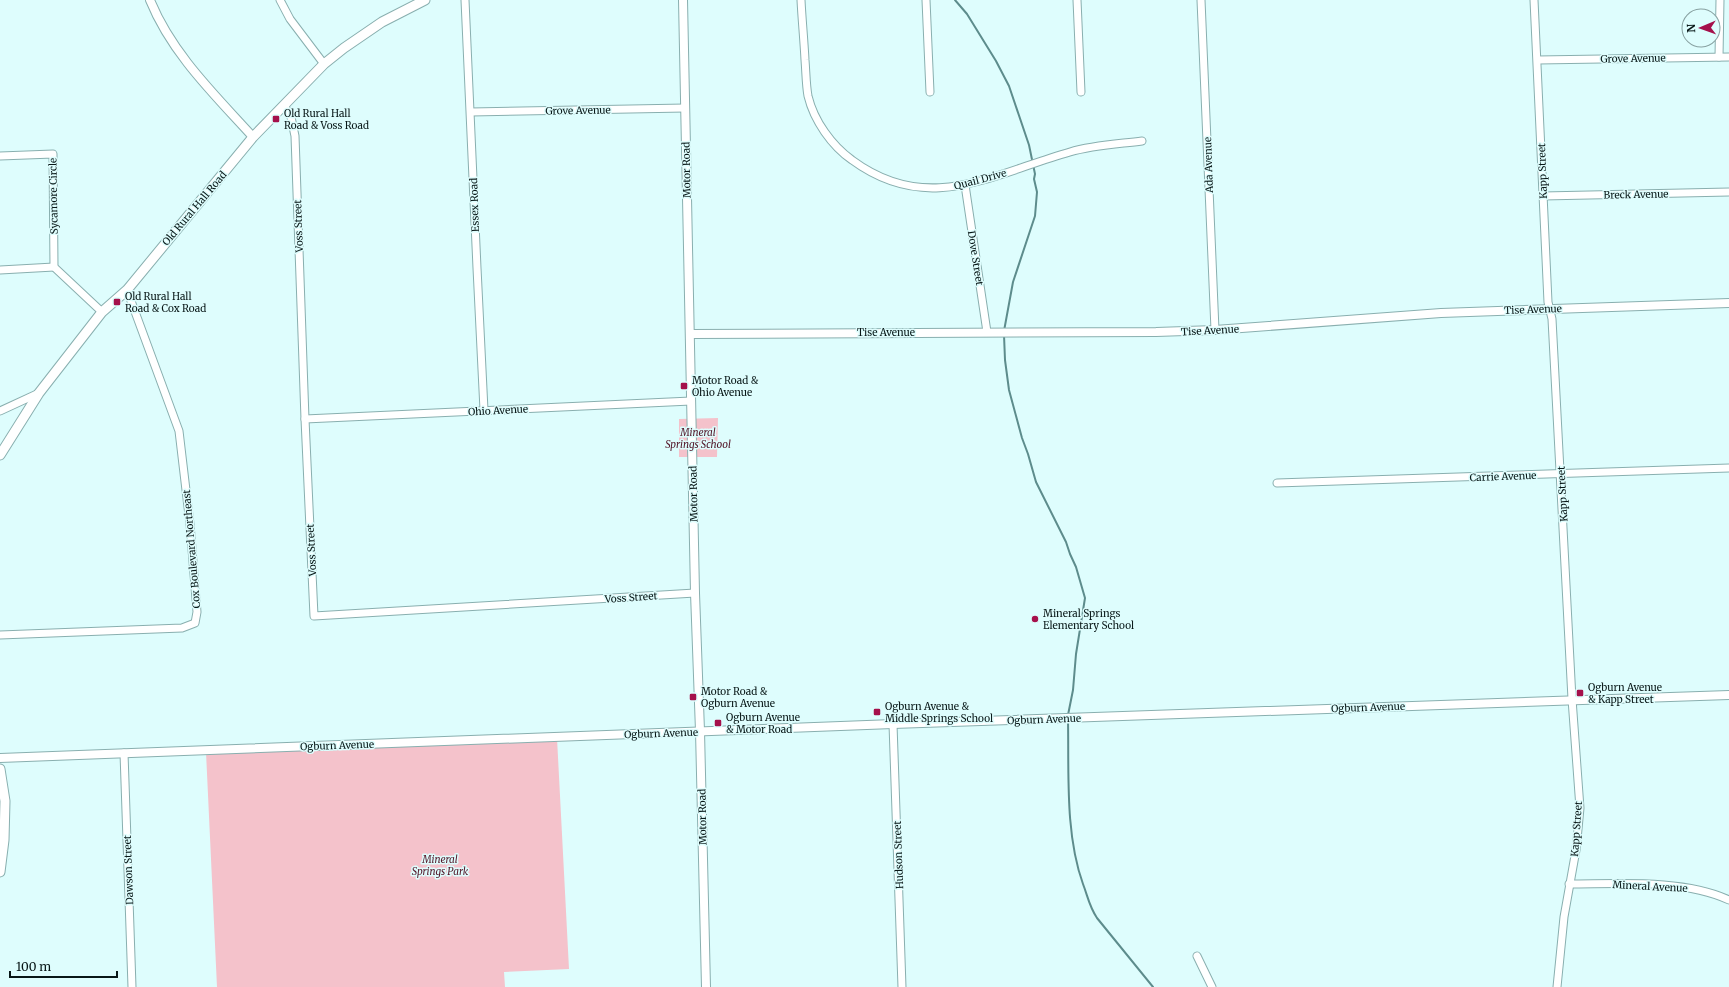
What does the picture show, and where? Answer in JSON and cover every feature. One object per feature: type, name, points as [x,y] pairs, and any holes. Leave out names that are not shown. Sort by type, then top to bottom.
[{"type":"main road","name":"Old Rural Hall Road","points":[[0,455],[39,393],[102,312],[127,290],[253,137],[324,64],[382,22],[425,0]]},
{"type":"main road","points":[[0,769],[5,801],[4,840],[0,872]]},
{"type":"street","points":[[150,0],[160,23],[182,56],[253,137]]},
{"type":"street","points":[[280,0],[290,19],[324,64]]},
{"type":"street","name":"Essex Road","points":[[465,0],[471,112],[476,268],[484,410]]},
{"type":"street","name":"Motor Road","points":[[682,0],[695,593],[706,987]]},
{"type":"street","name":"Quail Drive","points":[[801,0],[808,96],[817,117],[837,147],[859,166],[873,174],[907,186],[933,189],[964,185],[1071,151],[1142,141]]},
{"type":"street","points":[[926,0],[930,92]]},
{"type":"street","points":[[1077,0],[1081,92]]},
{"type":"street","name":"Ada Avenue","points":[[1201,0],[1215,330]]},
{"type":"street","name":"Kapp Street","points":[[1534,0],[1538,60],[1542,196],[1548,302],[1552,319],[1572,699],[1580,808],[1576,850],[1569,884],[1557,987]]},
{"type":"street","points":[[1719,57],[1720,0]]},
{"type":"street","name":"Grove Avenue","points":[[1538,60],[1729,57]]},
{"type":"street","name":"Voss Street","points":[[284,105],[291,117],[295,136],[305,419],[314,616],[695,593]]},
{"type":"street","name":"Grove Avenue","points":[[471,112],[685,108]]},
{"type":"street","name":"Sycamore Circle","points":[[0,156],[53,154],[54,267]]},
{"type":"street","name":"Dove Street","points":[[964,185],[987,332]]},
{"type":"street","name":"Breck Avenue","points":[[1542,196],[1729,192]]},
{"type":"street","points":[[0,270],[54,267],[102,312]]},
{"type":"street","name":"Cox Boulevard Northeast","points":[[0,635],[182,628],[195,623],[197,612],[192,540],[179,431],[127,290]]},
{"type":"street","name":"Tise Avenue","points":[[690,334],[1156,332],[1215,330],[1441,312],[1729,303]]},
{"type":"street","points":[[0,411],[39,393]]},
{"type":"street","name":"Ohio Avenue","points":[[305,419],[691,401]]},
{"type":"street","name":"Carrie Avenue","points":[[1277,483],[1729,468]]},
{"type":"street","name":"Ogburn Avenue","points":[[0,758],[1572,699],[1729,695]]},
{"type":"street","name":"Hudson Street","points":[[893,724],[902,987]]},
{"type":"street","name":"Dawson Street","points":[[124,753],[132,987]]},
{"type":"street","name":"Mineral Avenue","points":[[1569,884],[1640,884],[1689,888],[1718,895],[1729,900]]},
{"type":"street","points":[[1197,956],[1212,987]]},
{"type":"green space","name":"Mineral Springs School","points":[[718,418],[717,457],[679,457],[679,419]]},
{"type":"green space","name":"Mineral Springs Park","points":[[557,738],[569,969],[504,972],[505,987],[217,987],[206,752]]},
{"type":"waterway","points":[[955,0],[967,14],[996,61],[1009,86],[1029,145],[1035,174],[1034,179],[1037,192],[1035,216],[1013,282],[1004,331]]},
{"type":"waterway","points":[[1004,335],[1005,360],[1009,390],[1022,438],[1036,482],[1066,542],[1076,567],[1085,598],[1076,654],[1073,690],[1068,715]]},
{"type":"waterway","points":[[1068,720],[1069,803],[1073,845],[1083,884],[1094,914],[1153,987]]},
{"type":"place","name":"Old Rural Hall Road & Voss Road","points":[[276,119]]},
{"type":"place","name":"Old Rural Hall Road & Cox Road","points":[[117,302]]},
{"type":"place","name":"Motor Road & Ohio Avenue","points":[[684,386]]},
{"type":"place","name":"Mineral Springs Elementary School","points":[[1035,619]]},
{"type":"place","name":"Ogburn Avenue & Kapp Street","points":[[1580,693]]},
{"type":"place","name":"Motor Road & Ogburn Avenue","points":[[693,697]]},
{"type":"place","name":"Ogburn Avenue & Middle Springs School","points":[[877,712]]},
{"type":"place","name":"Ogburn Avenue & Motor Road","points":[[718,723]]}]
